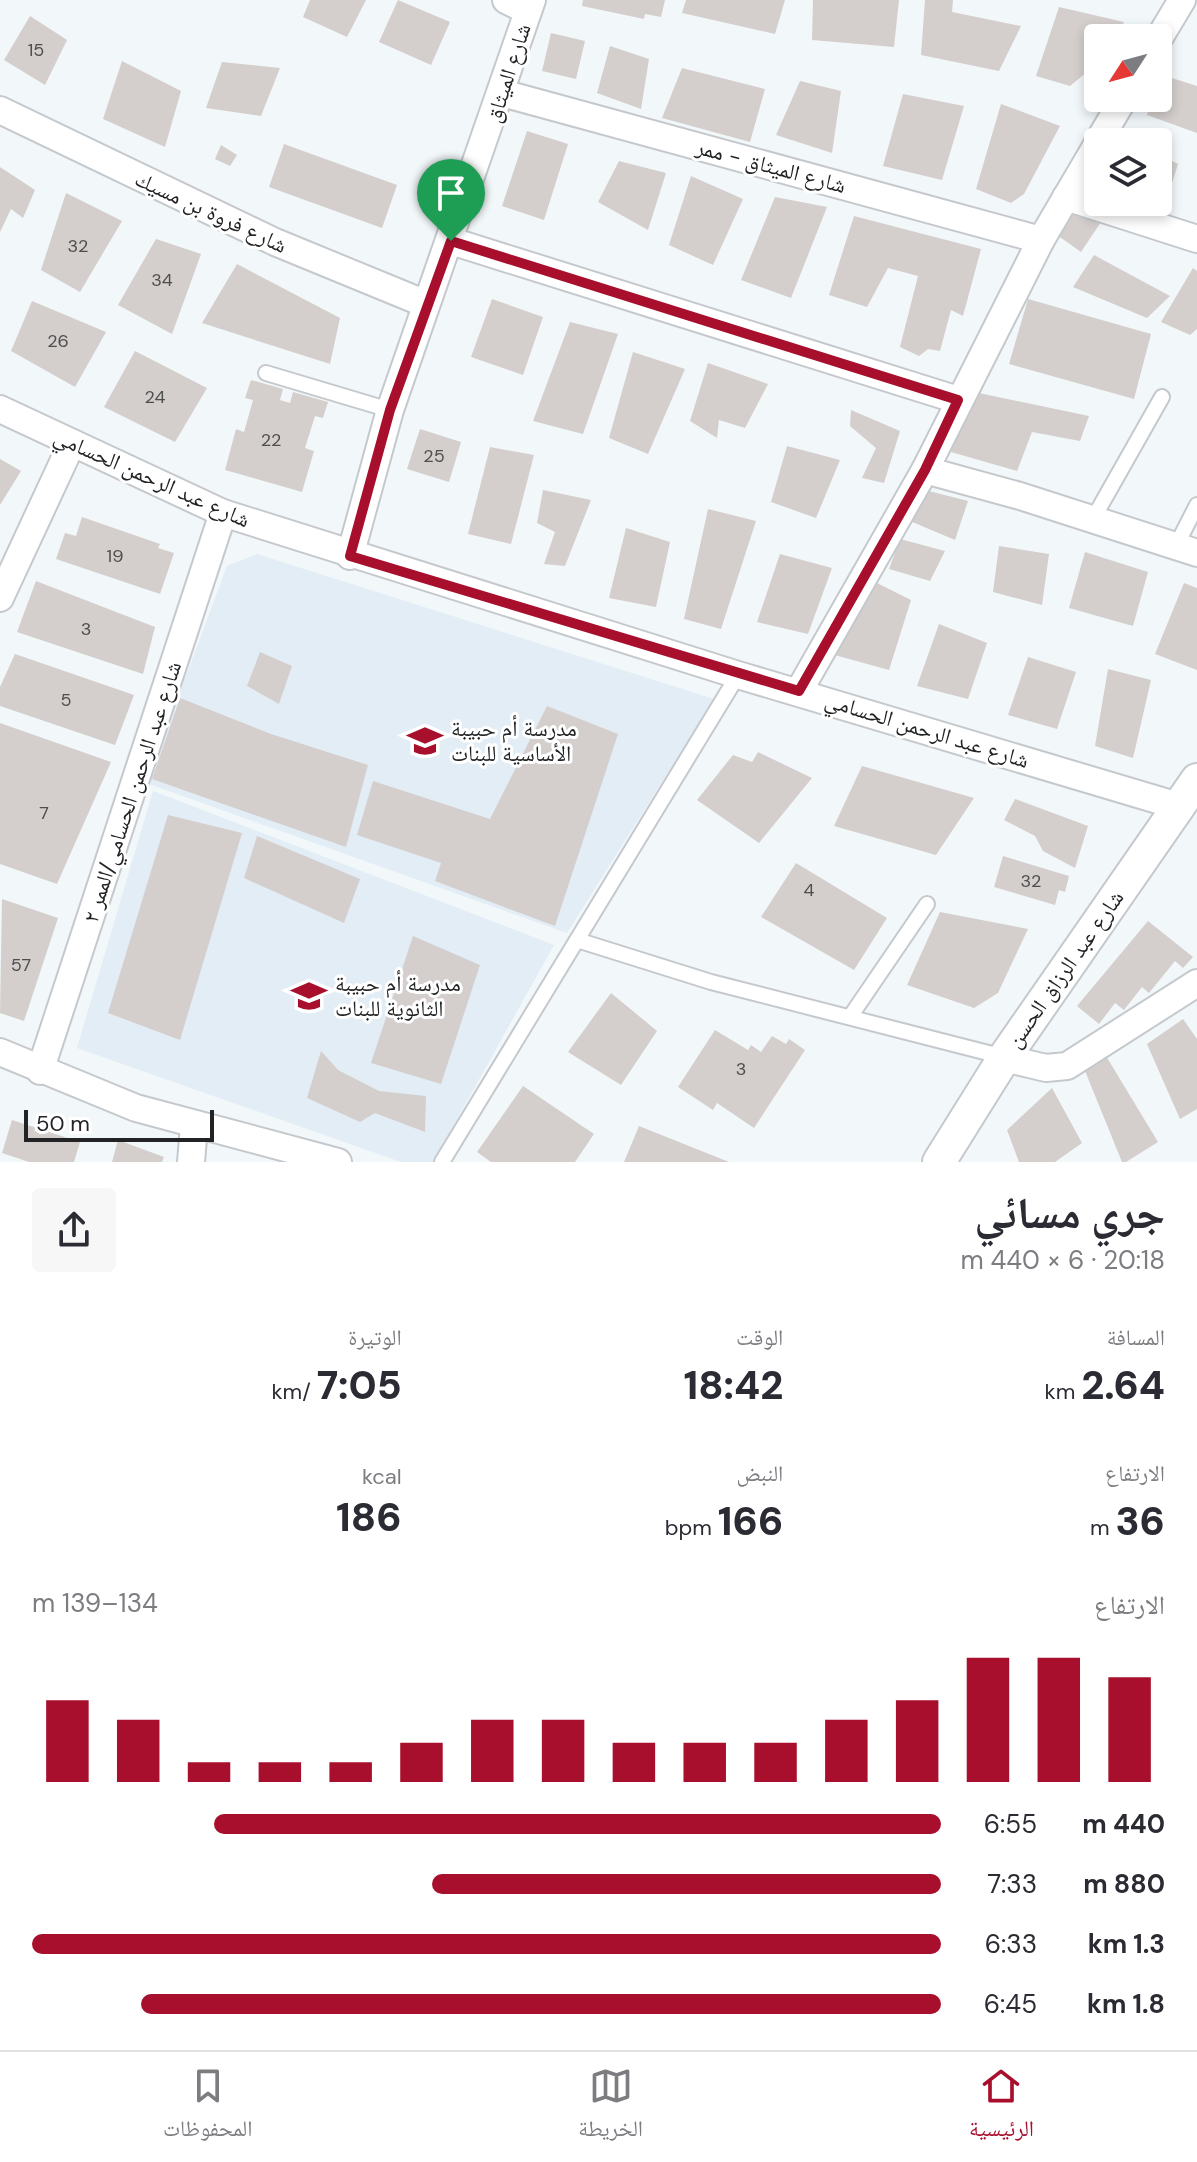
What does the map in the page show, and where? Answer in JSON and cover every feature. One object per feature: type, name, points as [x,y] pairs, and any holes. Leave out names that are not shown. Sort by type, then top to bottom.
[{"type":"street","points":[[1165,24],[1174,1]]},
{"type":"street","name":"شارع الميثاق","points":[[350,556],[390,410],[502,93],[522,4]]},
{"type":"street","name":"شارع الميثاق - ممر","points":[[502,93],[1041,240]]},
{"type":"street","name":"شارع فروة بن مسيك","points":[[0,110],[275,242],[426,304]]},
{"type":"street","points":[[799,691],[925,470],[1041,240],[1084,166]]},
{"type":"street","points":[[1066,197],[1197,239]]},
{"type":"street","points":[[451,241],[958,400]]},
{"type":"street","name":"شارع عبد الرحمن الحسامي","points":[[0,409],[223,513],[350,556],[1178,806]]},
{"type":"street","points":[[0,598],[72,443]]},
{"type":"street","points":[[925,470],[1186,549]]},
{"type":"street","name":"شارع عبد الرحمن الحسامي/الممر ٢","points":[[40,1071],[223,513]]},
{"type":"street","name":"شارع عبد الرزاق الحسن","points":[[939,1162],[1004,1058],[1197,780]]},
{"type":"street","points":[[1004,1058],[1046,1068],[1067,1066],[1197,983]]},
{"type":"street","points":[[0,1052],[40,1071],[194,1126],[289,1156],[338,1162]]},
{"type":"street","points":[[191,1162],[194,1126]]},
{"type":"lane","points":[[266,373],[390,410]]},
{"type":"lane","points":[[1093,519],[1162,397]]},
{"type":"lane","points":[[1186,549],[1197,505]]},
{"type":"lane","points":[[442,1162],[738,675]]},
{"type":"lane","points":[[850,1017],[927,904]]},
{"type":"lane","points":[[577,940],[711,982],[1004,1058]]},
{"type":"shaded area","name":"مدرسة أم حبيبة الأساسية للبنات","points":[[257,554],[714,699],[567,933],[146,783],[227,566]]},
{"type":"shaded area","name":"مدرسة أم حبيبة الثانوية للبنات","points":[[153,791],[554,945],[433,1162],[401,1162],[77,1048]]},
{"type":"building","points":[[310,0],[366,0],[347,37],[303,17]]},
{"type":"building","points":[[398,0],[450,22],[431,65],[379,42]]},
{"type":"building","points":[[583,0],[665,0],[661,17],[645,14],[644,19],[582,6]]},
{"type":"building","points":[[686,0],[785,0],[775,34],[682,13]]},
{"type":"building","points":[[813,0],[899,0],[894,47],[812,40]]},
{"type":"building","points":[[925,0],[953,0],[952,12],[1021,26],[999,71],[921,55]]},
{"type":"building","points":[[1059,7],[1124,22],[1084,24],[1084,74],[1070,86],[1036,76]]},
{"type":"building","points":[[30,16],[67,40],[45,85],[4,60]]},
{"type":"building","points":[[551,33],[585,41],[576,79],[542,71]]},
{"type":"building","points":[[610,46],[649,59],[641,109],[597,93]]},
{"type":"building","points":[[122,61],[181,91],[165,147],[103,119]]},
{"type":"building","points":[[222,62],[280,68],[261,116],[206,108]]},
{"type":"building","points":[[682,68],[765,89],[750,142],[662,118]]},
{"type":"building","points":[[1172,78],[1197,86],[1197,133],[1147,115],[1148,112],[1172,112]]},
{"type":"building","points":[[800,81],[841,91],[832,153],[776,135]]},
{"type":"building","points":[[903,94],[964,106],[942,180],[883,166]]},
{"type":"building","points":[[1001,104],[1060,126],[1024,194],[1011,203],[976,189]]},
{"type":"building","points":[[527,131],[568,144],[544,220],[502,206]]},
{"type":"building","points":[[284,144],[397,185],[382,228],[269,187]]},
{"type":"building","points":[[221,145],[237,155],[230,166],[215,159]]},
{"type":"building","points":[[619,161],[666,173],[648,230],[598,202]]},
{"type":"building","points":[[1172,161],[1178,164],[1172,183]]},
{"type":"building","points":[[0,167],[35,190],[23,218],[11,209],[0,232]]},
{"type":"building","points":[[691,176],[743,199],[713,265],[669,245]]},
{"type":"building","points":[[66,193],[122,221],[80,292],[41,270]]},
{"type":"building","points":[[775,197],[827,207],[791,298],[741,280]]},
{"type":"building","points":[[1066,209],[1103,219],[1081,252],[1057,235]]},
{"type":"building","points":[[854,216],[981,249],[963,316],[951,310],[940,351],[928,349],[919,356],[900,347],[918,276],[888,268],[867,307],[829,295]]},
{"type":"building","points":[[156,239],[201,254],[172,334],[118,305]]},
{"type":"building","points":[[1094,255],[1170,296],[1147,318],[1073,287]]},
{"type":"building","points":[[237,264],[340,318],[330,364],[202,323]]},
{"type":"building","points":[[1193,268],[1197,271],[1197,329],[1190,335],[1161,322]]},
{"type":"building","points":[[492,299],[543,317],[523,375],[471,357]]},
{"type":"building","points":[[1028,299],[1151,334],[1134,399],[1009,364]]},
{"type":"building","points":[[32,301],[106,332],[75,387],[11,351]]},
{"type":"building","points":[[570,322],[618,334],[583,434],[533,421]]},
{"type":"building","points":[[135,351],[207,388],[175,442],[104,407]]},
{"type":"building","points":[[633,352],[685,369],[648,454],[609,438]]},
{"type":"building","points":[[708,363],[768,384],[745,428],[719,420],[717,438],[690,421]]},
{"type":"building","points":[[251,380],[283,389],[280,400],[290,403],[293,392],[328,402],[323,418],[315,416],[305,448],[314,451],[302,492],[225,470],[236,429],[244,432],[253,400],[245,398]]},
{"type":"building","points":[[974,392],[1089,416],[1080,441],[1032,432],[1017,471],[951,452]]},
{"type":"building","points":[[851,410],[900,431],[884,483],[862,478],[876,448],[850,426]]},
{"type":"building","points":[[420,429],[461,442],[449,482],[407,469]]},
{"type":"building","points":[[787,446],[840,460],[816,518],[771,502]]},
{"type":"building","points":[[490,447],[534,455],[511,544],[468,534]]},
{"type":"building","points":[[0,459],[21,471],[0,505]]},
{"type":"building","points":[[543,490],[591,500],[565,566],[544,564],[555,532],[537,523]]},
{"type":"building","points":[[929,491],[968,501],[955,540],[910,521]]},
{"type":"building","points":[[708,509],[756,521],[721,629],[684,619]]},
{"type":"building","points":[[82,517],[160,544],[158,548],[174,553],[160,594],[56,559],[65,533],[76,536]]},
{"type":"building","points":[[626,528],[670,542],[656,607],[609,598]]},
{"type":"building","points":[[900,539],[945,551],[930,581],[889,569]]},
{"type":"building","points":[[999,546],[1049,554],[1042,605],[993,592]]},
{"type":"building","points":[[1085,552],[1148,572],[1133,626],[1069,608]]},
{"type":"building","points":[[780,554],[832,568],[808,634],[757,622]]},
{"type":"building","points":[[869,579],[911,600],[889,670],[831,654]]},
{"type":"building","points":[[36,581],[155,627],[143,674],[17,632]]},
{"type":"building","points":[[1184,583],[1197,588],[1197,670],[1155,654]]},
{"type":"building","points":[[939,624],[987,643],[968,699],[917,686]]},
{"type":"building","points":[[260,652],[292,666],[279,704],[247,686]]},
{"type":"building","points":[[15,654],[134,695],[115,745],[0,706],[0,687]]},
{"type":"building","points":[[1028,657],[1076,672],[1057,729],[1008,715]]},
{"type":"building","points":[[1108,669],[1151,680],[1133,758],[1095,746]]},
{"type":"building","points":[[180,698],[271,734],[368,765],[346,847],[152,779]]},
{"type":"building","points":[[547,706],[618,734],[555,926],[435,881],[441,863],[357,835],[373,781],[490,819]]},
{"type":"building","points":[[0,723],[111,762],[57,884],[0,864]]},
{"type":"building","points":[[758,752],[812,778],[759,843],[697,800],[733,755],[752,762]]},
{"type":"building","points":[[862,766],[974,798],[936,855],[834,826]]},
{"type":"building","points":[[1015,799],[1088,826],[1075,868],[1043,851],[1035,836],[1004,820]]},
{"type":"building","points":[[168,815],[242,833],[180,1040],[108,1013]]},
{"type":"building","points":[[257,836],[360,879],[344,923],[244,878]]},
{"type":"building","points":[[1003,856],[1069,876],[1065,892],[1059,890],[1055,905],[994,887]]},
{"type":"building","points":[[796,863],[887,918],[854,970],[761,917]]},
{"type":"building","points":[[2,899],[58,918],[24,1021],[0,1013]]},
{"type":"building","points":[[940,912],[1028,929],[998,993],[974,1008],[907,985]]},
{"type":"building","points":[[1148,921],[1193,957],[1183,968],[1175,961],[1149,993],[1142,987],[1124,1010],[1115,1003],[1099,1024],[1077,1006]]},
{"type":"building","points":[[413,936],[480,965],[441,1084],[371,1063]]},
{"type":"building","points":[[611,993],[657,1031],[621,1085],[568,1052]]},
{"type":"building","points":[[1183,1019],[1197,1039],[1197,1109],[1180,1119],[1147,1044]]},
{"type":"building","points":[[715,1030],[748,1050],[751,1045],[761,1052],[772,1036],[786,1044],[789,1039],[805,1050],[754,1128],[717,1103],[713,1110],[678,1087]]},
{"type":"building","points":[[321,1051],[338,1070],[379,1091],[426,1096],[425,1132],[375,1113],[360,1122],[307,1098]]},
{"type":"building","points":[[1103,1051],[1158,1142],[1126,1162],[1122,1162],[1083,1066]]},
{"type":"building","points":[[523,1086],[594,1134],[575,1162],[491,1162],[477,1152]]},
{"type":"building","points":[[1052,1088],[1082,1143],[1055,1162],[1019,1162],[1007,1130]]},
{"type":"building","points":[[12,1120],[80,1142],[74,1162],[29,1162],[2,1153]]},
{"type":"building","points":[[639,1126],[729,1162],[624,1162]]},
{"type":"building","points":[[118,1140],[164,1157],[162,1162],[112,1162]]},
{"type":"place","name":"مدرسة أم حبيبة الأساسية للبنات","points":[[425,741]]},
{"type":"place","name":"مدرسة أم حبيبة الثانوية للبنات","points":[[309,996]]},
{"type":"route","points":[[451,241],[958,400],[925,470],[799,691],[350,556],[390,410],[451,241]]}]
